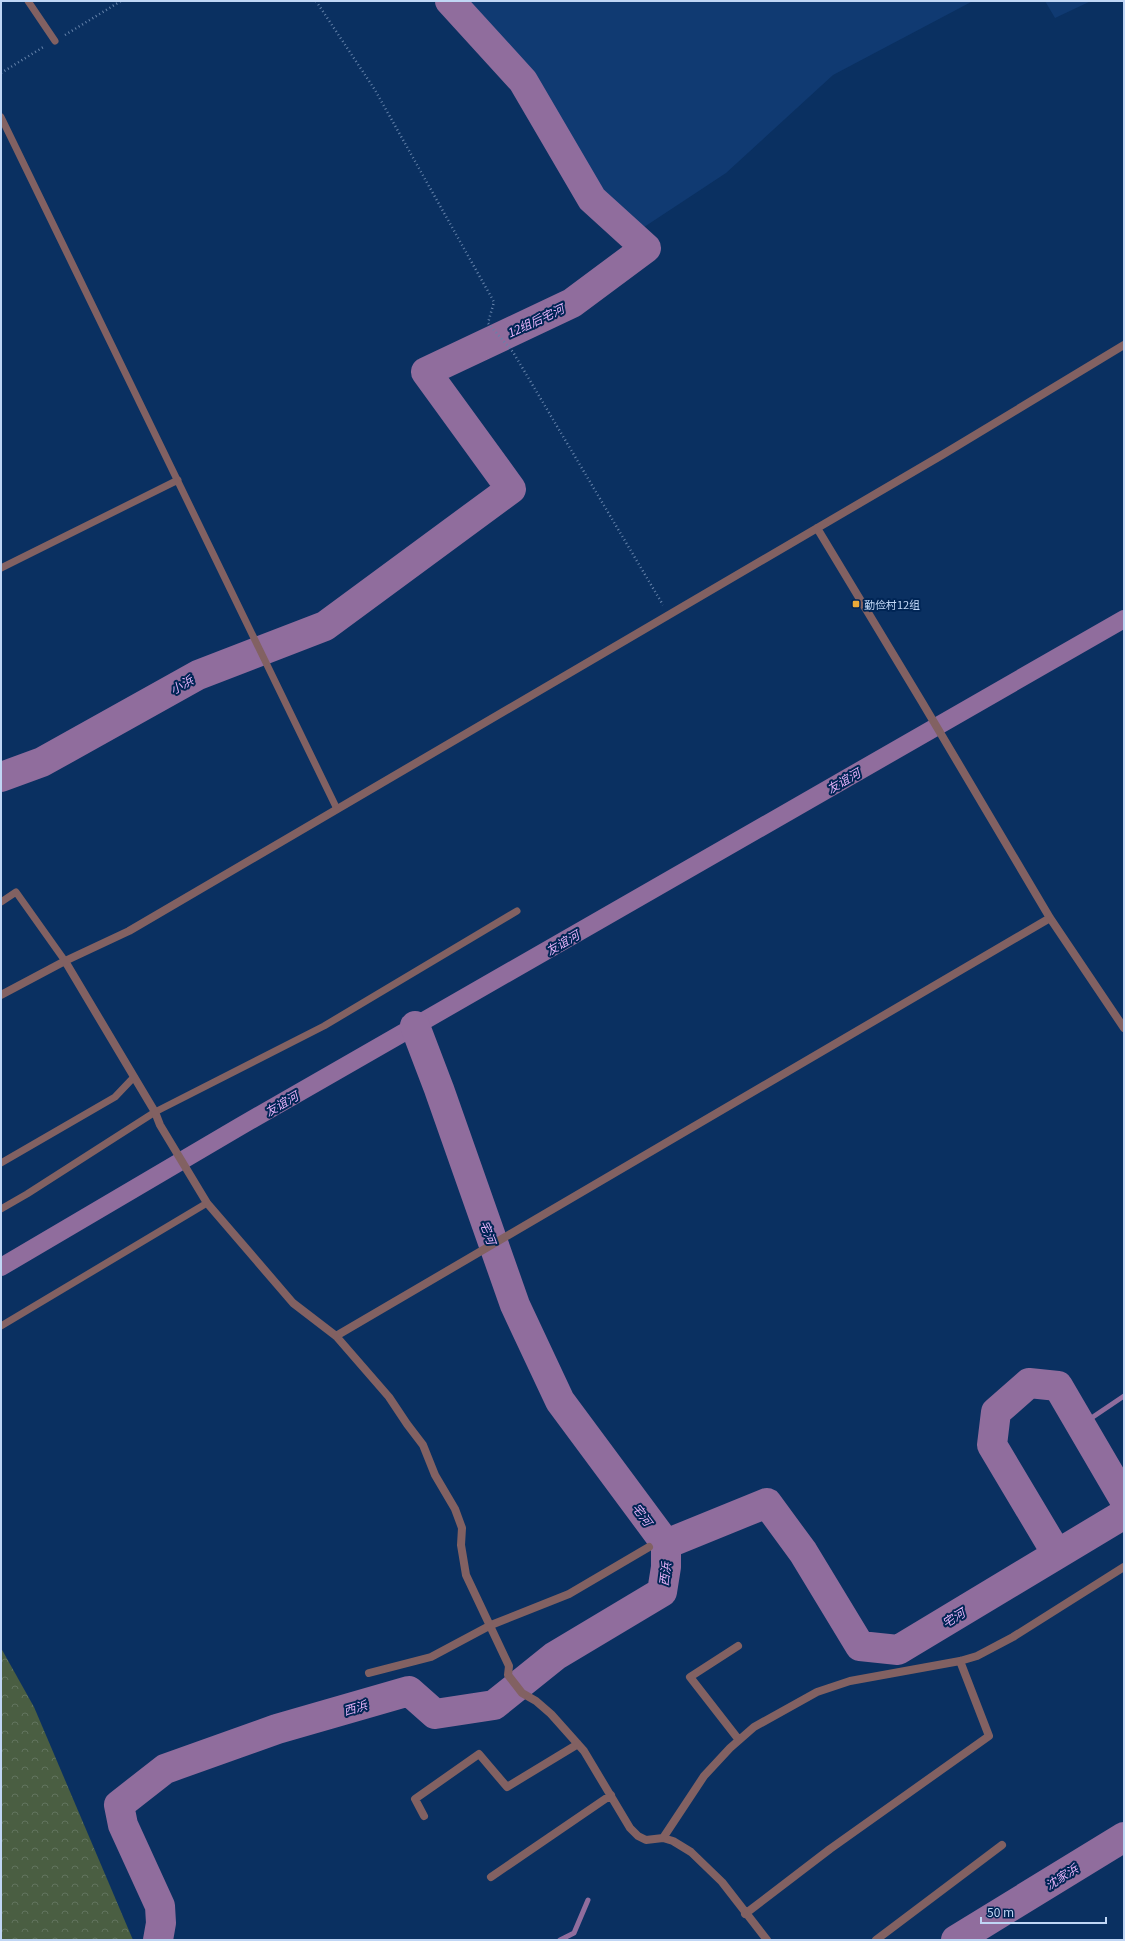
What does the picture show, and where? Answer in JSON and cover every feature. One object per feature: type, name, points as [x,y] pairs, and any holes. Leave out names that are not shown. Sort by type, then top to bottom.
[{"type":"street","points":[[1,995],[65,961],[129,931],[942,455],[1124,345]]},
{"type":"street","points":[[817,528],[950,748],[1050,918],[1124,1028]]},
{"type":"street","points":[[336,1336],[1050,918]]},
{"type":"street","points":[[65,961],[155,1112],[160,1125],[207,1203],[293,1303],[336,1336],[389,1397],[406,1424],[423,1445],[435,1475],[455,1509],[462,1528],[460,1545],[466,1575],[510,1666],[508,1675],[514,1684],[522,1693],[551,1714],[584,1751],[630,1828],[638,1836],[646,1840],[663,1838],[673,1841],[691,1852],[722,1882],[745,1914],[767,1940]]},
{"type":"street","points":[[369,1673],[431,1657],[491,1625],[569,1594],[649,1547]]},
{"type":"street","points":[[663,1838],[704,1776],[739,1740],[754,1727],[823,1690],[850,1681],[960,1661],[977,1656],[1013,1637],[1124,1566]]},
{"type":"street","points":[[738,1646],[690,1677],[739,1740]]},
{"type":"street","points":[[745,1914],[830,1849],[989,1736],[960,1661]]},
{"type":"street","points":[[424,1816],[416,1799],[479,1754],[507,1787],[578,1744]]},
{"type":"street","points":[[491,1877],[611,1795]]},
{"type":"street","points":[[876,1940],[1002,1845]]},
{"type":"lane","points":[[28,1],[55,40]]},
{"type":"lane","points":[[1,117],[337,809]]},
{"type":"lane","points":[[1,568],[178,480]]},
{"type":"lane","points":[[1,902],[16,892],[65,961]]},
{"type":"lane","points":[[1,1209],[155,1112],[324,1026],[517,911]]},
{"type":"lane","points":[[1,1163],[115,1097],[134,1077]]},
{"type":"lane","points":[[1,1326],[207,1203]]},
{"type":"path","points":[[316,1],[375,90],[494,302],[488,323],[513,352],[669,615]]},
{"type":"shaded area","points":[[456,1],[973,1],[833,75],[726,173],[632,235]]},
{"type":"shaded area","points":[[1045,1],[1091,1],[1055,18]]},
{"type":"green space","points":[[1,1648],[34,1707],[133,1940],[1,1940]]},
{"type":"waterway","name":"12组后宅河","points":[[1,777],[42,762],[198,675],[325,626],[511,489],[426,372],[572,303],[646,248],[592,199],[523,81],[450,1]]},
{"type":"waterway","name":"友谊河","points":[[1,1267],[239,1127],[1124,619]]},
{"type":"waterway","name":"宅河","points":[[415,1026],[439,1089],[515,1305],[560,1401],[666,1544],[767,1503],[803,1552],[860,1646],[898,1650],[1124,1514]]},
{"type":"waterway","name":"宅河","points":[[1057,1554],[992,1445],[996,1412],[1029,1383],[1058,1386],[1124,1499]]},
{"type":"waterway","points":[[1081,1425],[1124,1396]]},
{"type":"waterway","name":"西浜","points":[[158,1940],[161,1923],[160,1906],[123,1825],[119,1805],[165,1769],[277,1729],[409,1691],[435,1714],[494,1705],[555,1656],[662,1592],[666,1567],[666,1544]]},
{"type":"waterway","name":"沈家浜","points":[[956,1940],[1124,1837]]},
{"type":"waterway","points":[[560,1940],[574,1933],[588,1900]]},
{"type":"place","name":"勤俭村12组","points":[[856,604]]},
{"type":"water label","name":"小浜","points":[[181,684]]}]
